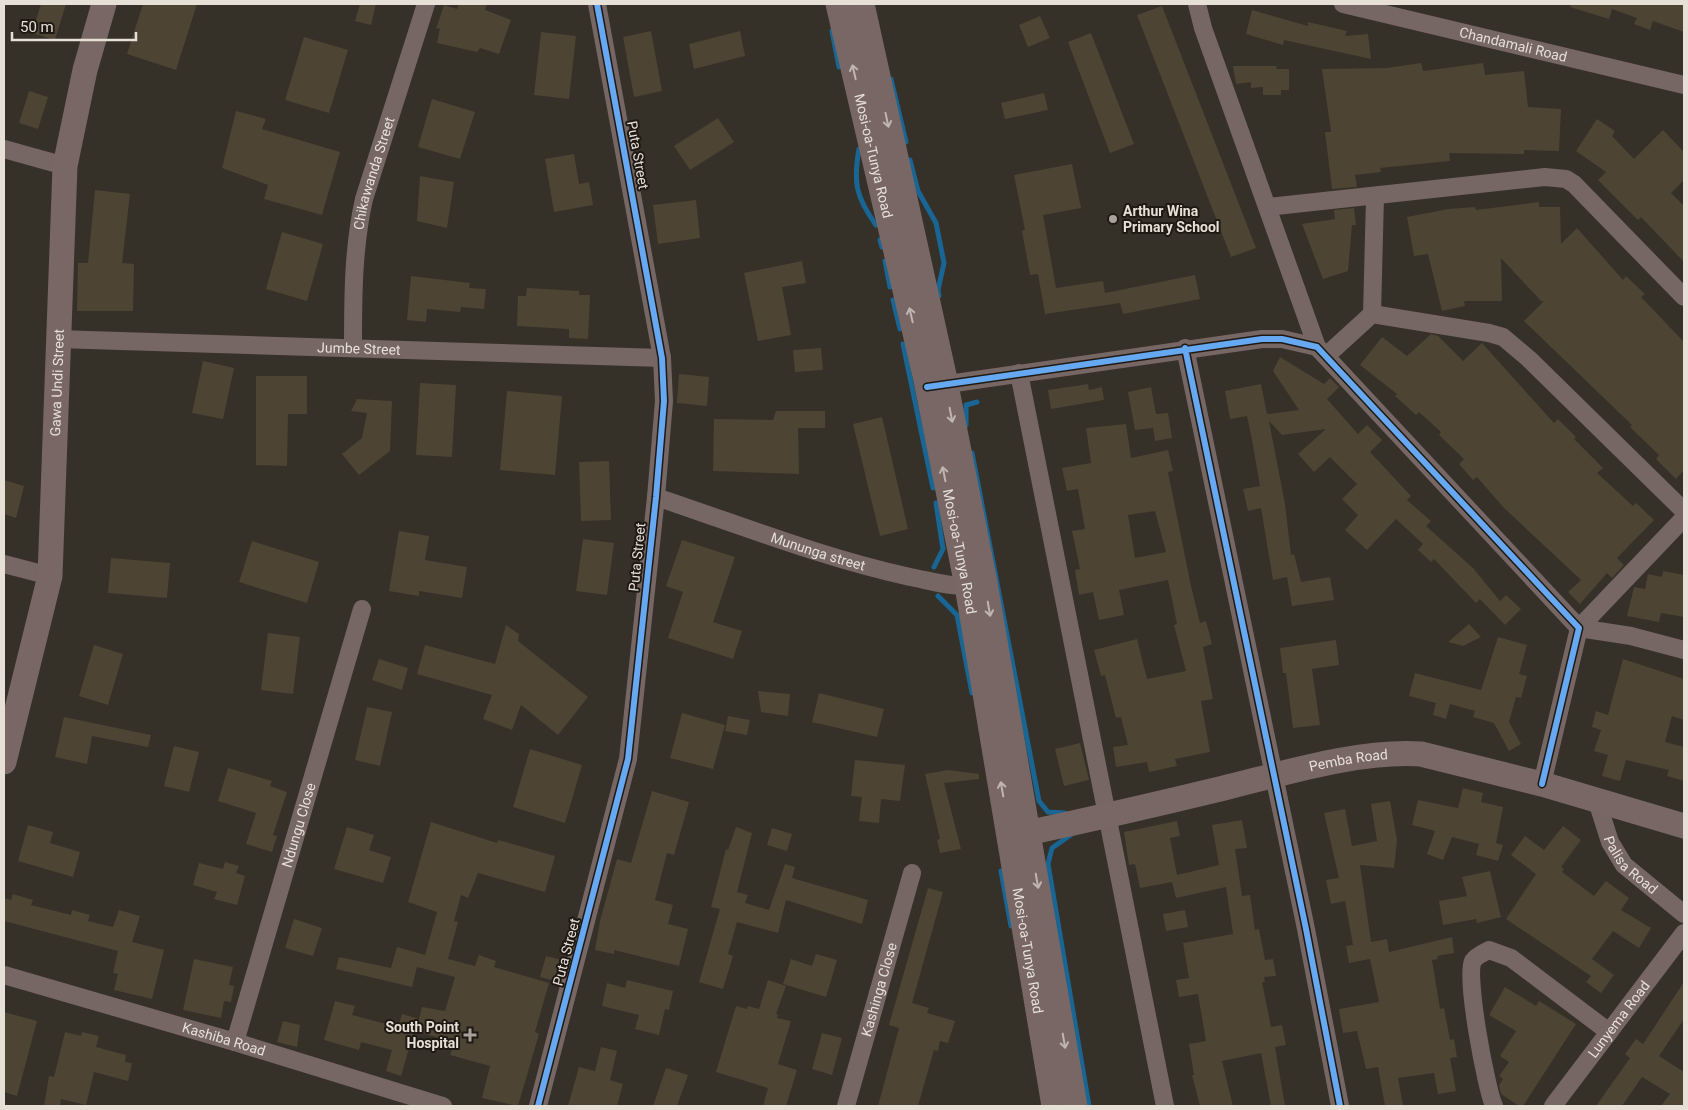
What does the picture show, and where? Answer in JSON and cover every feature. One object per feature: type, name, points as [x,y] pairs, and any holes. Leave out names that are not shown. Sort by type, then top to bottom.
[{"type":"main road","name":"Gawa Undi Street","points":[[4,762],[50,576],[57,339],[65,166],[85,70],[104,4]]},
{"type":"main road","name":"Mosi-oa-Tunya Road","points":[[838,4],[936,385]]},
{"type":"main road","name":"Mosi-oa-Tunya Road","points":[[862,4],[976,585],[1019,835],[1075,1106]]},
{"type":"main road","name":"Pemba Road","points":[[1019,835],[1107,817],[1274,776],[1380,753],[1422,754],[1542,784],[1684,826]]},
{"type":"main road","name":"Mosi-oa-Tunya Road","points":[[1019,835],[1054,1106]]},
{"type":"street","name":"Chikawanda Street","points":[[352,347],[354,255],[358,226],[364,199],[426,4]]},
{"type":"street","name":"Puta Street","points":[[538,1106],[628,758],[656,497],[664,401],[662,358],[597,4]]},
{"type":"street","points":[[1197,4],[1203,28],[1321,352],[1579,628],[1631,636],[1684,650]]},
{"type":"street","name":"Chandamali Road","points":[[1344,4],[1684,85]]},
{"type":"street","points":[[4,149],[65,166]]},
{"type":"street","points":[[1268,207],[1545,177],[1566,179],[1574,184],[1684,297]]},
{"type":"street","points":[[1372,314],[1375,196]]},
{"type":"street","points":[[1321,352],[1372,314],[1478,331],[1503,338],[1529,359],[1684,511]]},
{"type":"street","points":[[936,385],[1262,338],[1282,339],[1321,352]]},
{"type":"street","name":"Jumbe Street","points":[[57,339],[662,358]]},
{"type":"street","points":[[1185,348],[1340,1106]]},
{"type":"street","points":[[1019,373],[1165,1106]]},
{"type":"street","name":"Mununga street","points":[[656,497],[879,570],[976,585]]},
{"type":"street","points":[[1542,784],[1579,628],[1684,518]]},
{"type":"street","points":[[4,564],[50,576]]},
{"type":"street","name":"Ndungu Close","points":[[235,1042],[362,609]]},
{"type":"street","name":"Palisa Road","points":[[1597,801],[1617,857],[1624,865],[1684,914]]},
{"type":"street","name":"Kashinga Close","points":[[846,1106],[912,873]]},
{"type":"street","name":"Lunyema Road","points":[[1553,1106],[1684,933]]},
{"type":"street","points":[[1494,1106],[1484,1071],[1471,981],[1472,962],[1488,950],[1512,958],[1609,1032]]},
{"type":"street","name":"Kashiba Road","points":[[4,975],[235,1042],[443,1106]]},
{"type":"building","points":[[41,4],[66,4],[55,40],[32,33]]},
{"type":"building","points":[[143,4],[197,4],[176,70],[127,54]]},
{"type":"building","points":[[360,4],[376,4],[371,25],[355,21]]},
{"type":"building","points":[[459,4],[487,4],[485,10],[511,20],[499,54],[480,48],[477,52],[437,43],[440,28],[436,29],[444,5],[457,9]]},
{"type":"building","points":[[1571,4],[1684,4],[1684,32],[1653,21],[1650,30],[1634,24],[1637,18],[1612,9],[1609,19],[1570,7]]},
{"type":"building","points":[[1162,6],[1256,248],[1231,257],[1137,15]]},
{"type":"building","points":[[1252,10],[1308,26],[1308,22],[1347,31],[1345,36],[1368,34],[1371,59],[1284,40],[1283,45],[1246,34]]},
{"type":"building","points":[[1040,16],[1050,38],[1028,47],[1019,25]]},
{"type":"building","points":[[651,31],[662,91],[634,97],[623,37]]},
{"type":"building","points":[[740,31],[745,56],[694,69],[689,44]]},
{"type":"building","points":[[541,32],[576,36],[569,99],[534,95]]},
{"type":"building","points":[[1091,33],[1134,144],[1110,153],[1068,42]]},
{"type":"building","points":[[304,37],[348,50],[329,113],[285,100]]},
{"type":"building","points":[[1421,63],[1423,71],[1483,63],[1485,75],[1524,71],[1528,107],[1561,109],[1559,151],[1524,150],[1524,154],[1449,153],[1450,161],[1380,168],[1381,172],[1355,175],[1357,187],[1332,189],[1325,132],[1331,132],[1322,69],[1387,68]]},
{"type":"building","points":[[1233,66],[1277,66],[1276,69],[1289,69],[1289,90],[1281,90],[1281,95],[1263,95],[1263,87],[1251,88],[1251,82],[1236,84]]},
{"type":"building","points":[[29,91],[48,97],[38,129],[19,123]]},
{"type":"building","points":[[1044,93],[1048,110],[1005,119],[1001,103]]},
{"type":"building","points":[[432,99],[475,112],[460,159],[418,147]]},
{"type":"building","points":[[236,111],[266,119],[262,129],[340,152],[322,215],[264,199],[268,185],[222,168]]},
{"type":"building","points":[[718,118],[734,142],[690,170],[674,146]]},
{"type":"building","points":[[1597,119],[1615,131],[1612,136],[1634,159],[1663,130],[1684,152],[1684,180],[1671,193],[1684,206],[1684,262],[1641,217],[1638,220],[1598,180],[1606,172],[1576,151]]},
{"type":"building","points":[[574,154],[579,184],[589,182],[593,205],[554,212],[545,159]]},
{"type":"building","points":[[1072,164],[1081,208],[1043,215],[1056,288],[1103,281],[1105,293],[1195,275],[1200,299],[1123,314],[1120,303],[1045,314],[1038,274],[1030,275],[1022,231],[1025,230],[1014,175]]},
{"type":"building","points":[[420,176],[454,182],[447,228],[417,221]]},
{"type":"building","points":[[95,190],[130,194],[122,263],[134,264],[133,311],[77,311],[78,263],[88,263]]},
{"type":"building","points":[[696,200],[700,238],[658,244],[653,205]]},
{"type":"building","points":[[1539,202],[1539,207],[1560,207],[1561,244],[1577,228],[1623,280],[1626,276],[1645,294],[1641,297],[1684,342],[1684,470],[1676,479],[1656,459],[1659,455],[1630,427],[1632,425],[1524,321],[1544,301],[1541,301],[1501,258],[1502,301],[1464,301],[1465,306],[1442,311],[1428,254],[1414,256],[1407,217],[1448,209],[1475,207],[1476,210]]},
{"type":"building","points":[[1354,208],[1356,225],[1352,225],[1348,271],[1323,279],[1302,224],[1335,219],[1334,210]]},
{"type":"building","points":[[282,232],[323,244],[307,301],[266,289]]},
{"type":"building","points":[[802,261],[806,283],[782,287],[791,335],[758,341],[744,273]]},
{"type":"building","points":[[411,276],[470,283],[469,288],[486,289],[484,309],[461,307],[460,312],[427,309],[426,322],[407,320]]},
{"type":"building","points":[[527,288],[579,291],[579,295],[590,295],[588,339],[569,338],[569,329],[517,326],[518,296],[526,296]]},
{"type":"building","points":[[1431,334],[1438,336],[1463,361],[1482,343],[1554,423],[1558,419],[1576,437],[1574,439],[1603,468],[1597,473],[1633,506],[1636,503],[1654,520],[1617,558],[1624,565],[1612,578],[1607,573],[1580,604],[1568,592],[1581,580],[1504,508],[1477,477],[1473,480],[1459,464],[1464,459],[1439,435],[1441,432],[1419,412],[1416,415],[1395,396],[1397,394],[1360,365],[1382,337],[1407,356]]},
{"type":"building","points":[[821,348],[823,370],[795,372],[793,350]]},
{"type":"building","points":[[1280,357],[1324,384],[1330,378],[1339,387],[1327,399],[1358,434],[1367,425],[1382,440],[1370,452],[1411,496],[1407,500],[1431,521],[1426,526],[1473,568],[1500,601],[1506,595],[1521,609],[1505,625],[1480,599],[1476,603],[1434,559],[1431,562],[1418,550],[1423,544],[1396,519],[1367,550],[1345,530],[1358,515],[1342,499],[1357,484],[1330,457],[1314,472],[1298,454],[1326,429],[1282,435],[1269,421],[1285,504],[1291,555],[1294,554],[1301,582],[1330,577],[1334,600],[1292,606],[1287,577],[1273,580],[1261,508],[1248,511],[1243,489],[1260,486],[1252,440],[1247,416],[1230,419],[1225,391],[1261,384],[1267,414],[1299,410],[1273,371]]},
{"type":"building","points":[[203,361],[234,368],[223,419],[192,413]]},
{"type":"building","points":[[679,374],[709,377],[707,406],[677,403]]},
{"type":"building","points":[[256,376],[307,376],[307,414],[288,414],[287,466],[256,465]]},
{"type":"building","points":[[420,383],[456,385],[452,457],[416,455]]},
{"type":"building","points":[[1088,384],[1089,390],[1102,387],[1104,400],[1051,409],[1048,390]]},
{"type":"building","points":[[1151,387],[1156,414],[1168,413],[1172,438],[1155,441],[1153,428],[1135,430],[1128,392]]},
{"type":"building","points":[[507,391],[562,396],[555,475],[500,470]]},
{"type":"building","points":[[357,399],[392,401],[390,451],[359,475],[342,454],[362,438],[367,413],[351,411]]},
{"type":"building","points":[[776,411],[825,411],[825,428],[798,428],[799,474],[713,471],[714,419],[773,420]]},
{"type":"building","points":[[882,417],[908,529],[880,536],[853,424]]},
{"type":"building","points":[[1126,424],[1131,458],[1168,450],[1173,471],[1168,472],[1191,586],[1200,623],[1206,621],[1212,644],[1203,647],[1213,699],[1201,701],[1210,752],[1175,759],[1177,766],[1149,772],[1147,762],[1116,767],[1113,747],[1128,745],[1121,717],[1116,718],[1105,675],[1101,676],[1094,650],[1137,639],[1147,679],[1186,671],[1174,625],[1177,624],[1168,580],[1119,590],[1124,615],[1099,620],[1093,592],[1079,595],[1075,570],[1080,569],[1072,531],[1085,529],[1078,489],[1067,491],[1062,468],[1091,463],[1086,428]],"holes":[[[1155,511],[1166,552],[1135,558],[1128,515]]]},
{"type":"building","points":[[609,461],[611,520],[581,521],[579,462]]},
{"type":"building","points":[[4,480],[24,486],[16,518],[4,514]]},
{"type":"building","points":[[399,531],[429,536],[425,560],[467,567],[462,598],[419,591],[419,596],[389,591]]},
{"type":"building","points":[[583,539],[614,543],[607,595],[576,591]]},
{"type":"building","points":[[682,540],[735,557],[713,622],[742,631],[733,659],[668,638],[683,592],[666,586]]},
{"type":"building","points":[[252,541],[319,562],[307,603],[239,582]]},
{"type":"building","points":[[111,558],[170,563],[167,598],[108,593]]},
{"type":"building","points":[[1663,571],[1684,575],[1684,617],[1661,613],[1659,622],[1627,616],[1634,587],[1645,589],[1648,574],[1662,577]]},
{"type":"building","points":[[1469,624],[1481,637],[1463,646],[1448,642]]},
{"type":"building","points":[[506,625],[519,634],[518,641],[588,697],[558,735],[521,705],[512,730],[483,719],[492,695],[417,674],[425,645],[495,664]]},
{"type":"building","points":[[268,633],[300,637],[293,694],[261,690]]},
{"type":"building","points":[[1498,637],[1527,645],[1519,674],[1527,676],[1521,698],[1516,697],[1509,722],[1521,744],[1509,751],[1494,723],[1473,717],[1475,711],[1450,704],[1446,719],[1433,715],[1436,703],[1409,696],[1415,673],[1481,690]]},
{"type":"building","points":[[1336,640],[1339,665],[1312,669],[1320,725],[1293,728],[1286,673],[1283,673],[1280,648]]},
{"type":"building","points":[[94,645],[123,654],[108,705],[79,696]]},
{"type":"building","points":[[379,659],[408,668],[402,690],[372,680]]},
{"type":"building","points":[[1623,659],[1684,679],[1684,720],[1672,716],[1665,742],[1684,747],[1684,781],[1667,776],[1669,770],[1626,760],[1620,781],[1602,776],[1608,755],[1594,751],[1601,730],[1592,727],[1596,711],[1608,715]]},
{"type":"building","points":[[758,691],[790,694],[788,716],[761,712]]},
{"type":"building","points":[[819,693],[884,709],[877,737],[812,722]]},
{"type":"building","points":[[367,707],[392,712],[380,766],[355,760]]},
{"type":"building","points":[[682,713],[725,725],[713,769],[670,758]]},
{"type":"building","points":[[728,716],[750,720],[747,735],[725,731]]},
{"type":"building","points":[[64,717],[151,735],[148,747],[92,736],[87,764],[55,757]]},
{"type":"building","points":[[1080,743],[1089,780],[1064,786],[1055,749]]},
{"type":"building","points":[[174,746],[199,752],[189,792],[164,786]]},
{"type":"building","points":[[530,749],[582,765],[565,823],[513,807]]},
{"type":"building","points":[[855,760],[905,765],[900,801],[881,799],[879,823],[859,821],[862,797],[851,796]]},
{"type":"building","points":[[228,768],[272,781],[270,786],[287,792],[273,835],[277,836],[272,852],[246,844],[256,813],[218,801]]},
{"type":"building","points":[[948,770],[979,774],[979,779],[944,783],[961,849],[940,853],[937,840],[940,839],[925,774]]},
{"type":"building","points":[[1463,788],[1483,793],[1481,802],[1503,807],[1496,843],[1503,845],[1498,861],[1476,855],[1479,844],[1452,837],[1443,860],[1427,854],[1435,831],[1412,825],[1418,800],[1458,808]]},
{"type":"building","points":[[652,791],[689,802],[674,855],[667,853],[655,900],[673,905],[668,924],[688,929],[679,966],[614,950],[614,954],[595,950],[600,921],[617,859],[631,863]]},
{"type":"building","points":[[1390,801],[1397,840],[1394,868],[1360,865],[1371,942],[1387,939],[1389,952],[1452,937],[1454,953],[1437,956],[1438,959],[1432,960],[1440,1009],[1444,1008],[1450,1040],[1454,1039],[1457,1057],[1450,1058],[1456,1091],[1438,1094],[1434,1073],[1398,1078],[1403,1106],[1385,1106],[1378,1067],[1366,1069],[1357,1031],[1343,1033],[1339,1009],[1379,1002],[1370,959],[1349,963],[1346,946],[1353,945],[1345,901],[1331,904],[1326,880],[1339,878],[1324,813],[1345,809],[1352,846],[1377,841],[1371,804]]},
{"type":"building","points":[[1242,820],[1247,848],[1235,849],[1242,896],[1250,895],[1255,930],[1259,929],[1265,960],[1273,959],[1276,976],[1264,977],[1265,982],[1262,982],[1271,1027],[1282,1025],[1286,1045],[1275,1047],[1285,1106],[1271,1106],[1261,1053],[1222,1061],[1233,1106],[1200,1106],[1192,1075],[1194,1075],[1189,1044],[1206,1041],[1198,994],[1179,997],[1176,980],[1189,978],[1183,943],[1233,934],[1226,887],[1176,898],[1172,882],[1140,888],[1135,864],[1129,865],[1124,832],[1177,821],[1180,836],[1170,838],[1177,875],[1219,865],[1212,825]]},
{"type":"building","points":[[431,822],[497,843],[498,840],[555,856],[545,892],[478,873],[468,898],[461,895],[454,921],[458,922],[448,959],[475,966],[479,955],[496,961],[494,967],[549,983],[535,1032],[539,1034],[518,1106],[482,1098],[490,1066],[450,1055],[454,1042],[414,1031],[401,1076],[386,1071],[392,1050],[361,1042],[359,1050],[324,1040],[335,1001],[355,1006],[352,1015],[398,1027],[402,1014],[419,1019],[422,1007],[445,1011],[455,977],[417,967],[412,987],[336,969],[339,957],[391,968],[397,947],[425,955],[437,912],[408,902]]},
{"type":"building","points":[[28,825],[53,832],[50,843],[80,852],[73,877],[18,861]]},
{"type":"building","points":[[1563,826],[1581,840],[1561,867],[1564,869],[1562,872],[1594,896],[1606,881],[1629,898],[1621,910],[1651,928],[1639,948],[1613,931],[1592,959],[1614,975],[1601,993],[1586,982],[1591,976],[1506,919],[1536,874],[1511,855],[1525,836],[1544,850]]},
{"type":"building","points":[[347,827],[374,835],[369,850],[391,857],[383,883],[334,869]]},
{"type":"building","points":[[736,827],[752,833],[737,892],[748,895],[745,903],[769,910],[785,864],[795,867],[792,878],[868,900],[862,924],[786,900],[778,933],[737,922],[728,954],[733,956],[723,989],[699,982],[720,909],[711,907],[726,849],[728,850]]},
{"type":"building","points":[[772,828],[792,834],[787,851],[767,845]]},
{"type":"building","points":[[225,862],[239,866],[236,873],[245,876],[237,905],[214,899],[217,892],[193,885],[199,863],[223,869]]},
{"type":"building","points":[[1490,871],[1501,917],[1477,923],[1476,919],[1443,925],[1439,901],[1467,896],[1462,877]]},
{"type":"building","points":[[928,888],[943,892],[912,1003],[929,1008],[927,1013],[955,1021],[948,1043],[940,1041],[938,1051],[934,1050],[918,1106],[878,1106],[899,1028],[889,1025]]},
{"type":"building","points":[[13,894],[33,900],[31,905],[71,915],[72,910],[90,915],[88,921],[113,927],[119,910],[140,916],[132,942],[164,950],[152,999],[114,990],[118,974],[113,973],[118,951],[4,921],[4,898],[11,900]]},
{"type":"building","points":[[1185,910],[1188,927],[1166,931],[1163,914]]},
{"type":"building","points":[[294,919],[322,928],[313,956],[285,948]]},
{"type":"building","points":[[816,954],[837,960],[826,997],[783,984],[791,959],[812,966]]},
{"type":"building","points":[[546,956],[562,960],[556,981],[540,977]]},
{"type":"building","points":[[194,959],[233,967],[229,985],[234,986],[231,1002],[224,1001],[221,1018],[183,1010]]},
{"type":"building","points":[[627,980],[673,991],[669,1010],[665,1009],[659,1035],[635,1029],[639,1015],[602,1006],[607,983],[625,988]]},
{"type":"building","points":[[768,980],[786,986],[776,1014],[778,1014],[777,1018],[791,1021],[778,1064],[797,1070],[786,1106],[763,1106],[768,1088],[716,1072],[736,1006],[747,1009],[748,1006],[759,1009]]},
{"type":"building","points":[[1684,982],[1684,1019],[1659,1056],[1684,1072],[1684,1106],[1661,1106],[1670,1094],[1642,1077],[1622,1106],[1596,1106],[1630,1058],[1625,1054],[1636,1039],[1643,1044]]},
{"type":"building","points":[[1505,987],[1536,1006],[1539,1001],[1576,1024],[1523,1106],[1519,1106],[1501,1094],[1499,1085],[1503,1079],[1499,1076],[1509,1062],[1500,1056],[1516,1031],[1489,1015]]},
{"type":"building","points":[[4,1012],[37,1021],[17,1096],[4,1092]]},
{"type":"building","points":[[283,1021],[300,1025],[297,1047],[277,1042]]},
{"type":"building","points":[[65,1032],[81,1036],[82,1032],[99,1036],[96,1047],[126,1055],[125,1062],[132,1063],[128,1081],[94,1072],[86,1105],[61,1099],[60,1106],[44,1106],[49,1076],[54,1077]]},
{"type":"building","points":[[822,1033],[842,1038],[832,1075],[812,1069]]},
{"type":"building","points":[[601,1047],[617,1051],[610,1080],[623,1084],[617,1106],[568,1106],[579,1067],[595,1071]]},
{"type":"building","points":[[666,1068],[688,1075],[677,1106],[653,1106]]},
{"type":"waterway","points":[[832,31],[839,67]]},
{"type":"waterway","points":[[891,79],[906,142]]},
{"type":"waterway","points":[[859,149],[856,181],[860,198],[876,225]]},
{"type":"waterway","points":[[910,160],[918,191],[936,223],[944,263],[938,290],[939,296]]},
{"type":"waterway","points":[[880,240],[882,247]]},
{"type":"waterway","points":[[885,261],[890,287]]},
{"type":"waterway","points":[[893,300],[900,329]]},
{"type":"waterway","points":[[903,344],[933,488]]},
{"type":"waterway","points":[[966,425],[966,405],[977,402]]},
{"type":"waterway","points":[[972,453],[1039,801],[1048,812],[1065,813]]},
{"type":"waterway","points":[[934,567],[943,549],[936,503]]},
{"type":"waterway","points":[[938,596],[957,615],[972,693]]},
{"type":"waterway","points":[[1072,834],[1052,848],[1048,864],[1089,1106]]},
{"type":"waterway","points":[[1001,871],[1011,926]]},
{"type":"cycle path","points":[[538,1106],[628,759],[656,497],[664,401],[662,358],[597,4]]},
{"type":"cycle path","points":[[927,387],[1262,339],[1282,339],[1317,347],[1579,628],[1542,784]]},
{"type":"cycle path","points":[[1185,348],[1306,929],[1340,1106]]},
{"type":"place","name":"Arthur Wina Primary School","points":[[1113,219]]},
{"type":"place","name":"South Point Hospital","points":[[470,1035]]}]
